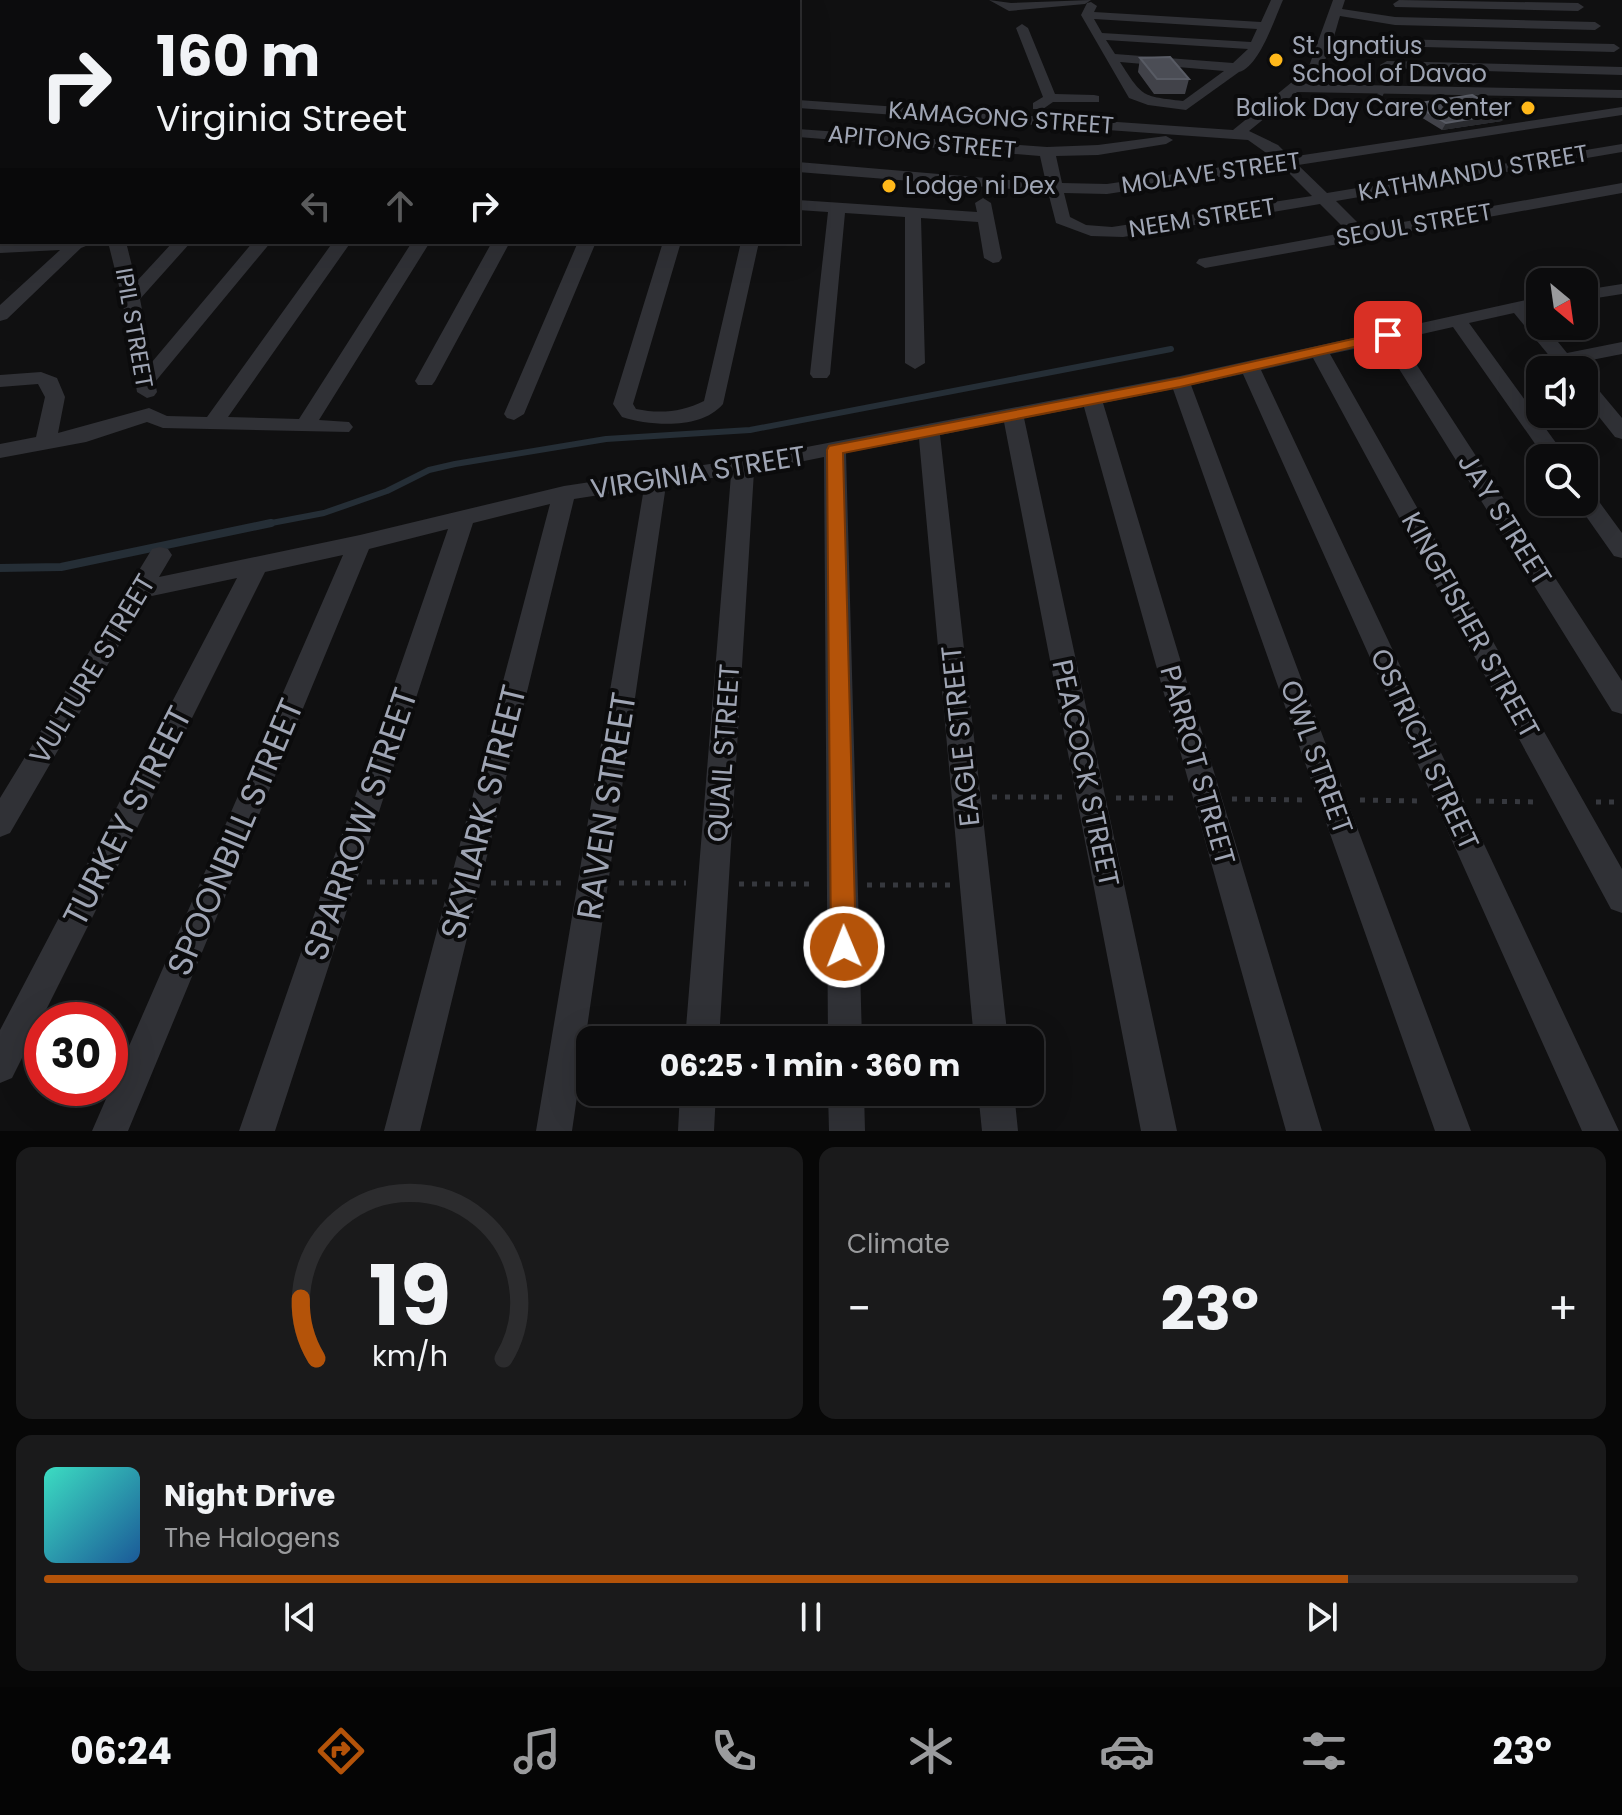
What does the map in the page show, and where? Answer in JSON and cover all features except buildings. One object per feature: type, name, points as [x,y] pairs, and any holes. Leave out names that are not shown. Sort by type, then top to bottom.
[{"type":"street","points":[[995,0],[1009,7],[1085,0]]},
{"type":"street","points":[[1087,15],[1097,0]]},
{"type":"street","points":[[1087,15],[1134,95],[1148,101],[1186,106],[1240,68],[1257,46],[1277,0]]},
{"type":"street","points":[[1383,89],[1400,2],[1575,3],[1618,52]]},
{"type":"street","points":[[1238,133],[1313,72],[1320,61],[1338,6],[1395,21],[1595,26]]},
{"type":"street","points":[[1087,15],[1209,17],[1266,26]]},
{"type":"street","points":[[1022,28],[1050,98]]},
{"type":"street","points":[[1097,36],[1257,46]]},
{"type":"street","points":[[1390,43],[1618,52]]},
{"type":"street","points":[[1113,58],[1240,68]]},
{"type":"street","points":[[1387,65],[1622,71]]},
{"type":"street","points":[[1295,88],[1622,94]]},
{"type":"street","points":[[1036,120],[1039,104],[1050,98],[1094,99]]},
{"type":"street","name":"KAMAGONG STREET","points":[[800,104],[1205,134]]},
{"type":"street","points":[[1186,106],[1205,134],[1238,133],[1264,142],[1360,235]]},
{"type":"street","name":"MOLAVE STREET","points":[[800,167],[1054,188],[1133,186],[1622,111]]},
{"type":"street","name":"APITONG STREET","points":[[800,133],[1047,152],[1098,150],[1205,134]]},
{"type":"street","name":"KATHMANDU STREET","points":[[1324,198],[1622,148]]},
{"type":"street","points":[[1047,152],[1054,188]]},
{"type":"street","points":[[979,181],[993,258]]},
{"type":"street","name":"NEEM STREET","points":[[1054,188],[1062,219],[1079,228],[1126,231],[1324,198]]},
{"type":"street","name":"SEOUL STREET","points":[[1205,263],[1622,188]]},
{"type":"street","points":[[800,205],[986,218]]},
{"type":"street","points":[[820,374],[837,207]]},
{"type":"street","points":[[913,213],[915,363]]},
{"type":"street","points":[[0,248],[30,244]]},
{"type":"street","points":[[0,314],[80,244]]},
{"type":"street","name":"IPIL STREET","points":[[118,244],[131,298],[149,414]]},
{"type":"street","points":[[131,298],[180,244]]},
{"type":"street","points":[[146,381],[260,244]]},
{"type":"street","points":[[213,423],[341,244]]},
{"type":"street","points":[[305,426],[420,244]]},
{"type":"street","points":[[425,381],[500,244]]},
{"type":"street","points":[[514,414],[586,244]]},
{"type":"street","points":[[671,244],[623,404],[629,413],[638,416],[686,415],[713,404],[750,244]]},
{"type":"street","points":[[1598,293],[1622,289]]},
{"type":"street","name":"VIRGINIA STREET","points":[[139,590],[255,567],[564,493],[835,450],[1092,400],[1526,305]]},
{"type":"street","points":[[1457,320],[1546,444]]},
{"type":"street","name":"JAY STREET","points":[[1388,335],[1622,703]]},
{"type":"street","points":[[1596,356],[1622,348]]},
{"type":"street","name":"KINGFISHER STREET","points":[[1319,352],[1622,899]]},
{"type":"street","name":"OSTRICH STREET","points":[[1250,367],[1601,1131]]},
{"type":"street","points":[[0,381],[41,378],[50,382],[55,397],[46,443]]},
{"type":"street","name":"OWL STREET","points":[[1180,382],[1453,1131]]},
{"type":"street","points":[[1598,397],[1614,411],[1622,432]]},
{"type":"street","name":"PARROT STREET","points":[[1092,400],[1304,1131]]},
{"type":"street","points":[[0,451],[86,435],[149,414],[163,422],[342,427]]},
{"type":"street","name":"PEACOCK STREET","points":[[1013,415],[1159,1131]]},
{"type":"street","name":"EAGLE STREET","points":[[929,431],[990,1026]]},
{"type":"street","points":[[835,450],[845,1026]]},
{"type":"street","name":"QUAIL STREET","points":[[703,1026],[743,466]]},
{"type":"street","name":"RAVEN STREET","points":[[554,1131],[656,480]]},
{"type":"street","name":"SKYLARK STREET","points":[[402,1131],[564,493]]},
{"type":"street","name":"SPARROW STREET","points":[[257,1131],[464,516]]},
{"type":"street","points":[[1598,516],[1622,550]]},
{"type":"street","name":"SPOONBILL STREET","points":[[110,1131],[360,543]]},
{"type":"street","name":"VULTURE STREET","points":[[0,824],[160,555]]},
{"type":"street","name":"TURKEY STREET","points":[[0,1066],[255,567]]},
{"type":"street","points":[[696,1131],[697,1106]]},
{"type":"street","points":[[846,1106],[847,1131]]},
{"type":"street","points":[[997,1106],[1000,1131]]},
{"type":"lane","points":[[1383,89],[1378,98],[1396,110]]},
{"type":"path","points":[[967,796],[1622,802]]},
{"type":"path","points":[[341,881],[975,885]]},
{"type":"waterway","points":[[266,524],[324,513],[387,491],[429,470],[455,464],[606,439],[750,430],[1171,349]]},
{"type":"waterway","points":[[266,524],[271,523]]},
{"type":"waterway","points":[[0,568],[61,567],[266,524]]},
{"type":"waterway","points":[[261,525],[266,524]]},
{"type":"place","name":"St. Ignatius School of Davao","points":[[1276,60]]},
{"type":"place","name":"Baliok Day Care Center","points":[[1528,108]]},
{"type":"place","name":"Lodge ni Dex","points":[[889,186]]},
{"type":"route","points":[[844,947],[835,450],[1180,382],[1388,335]]}]
